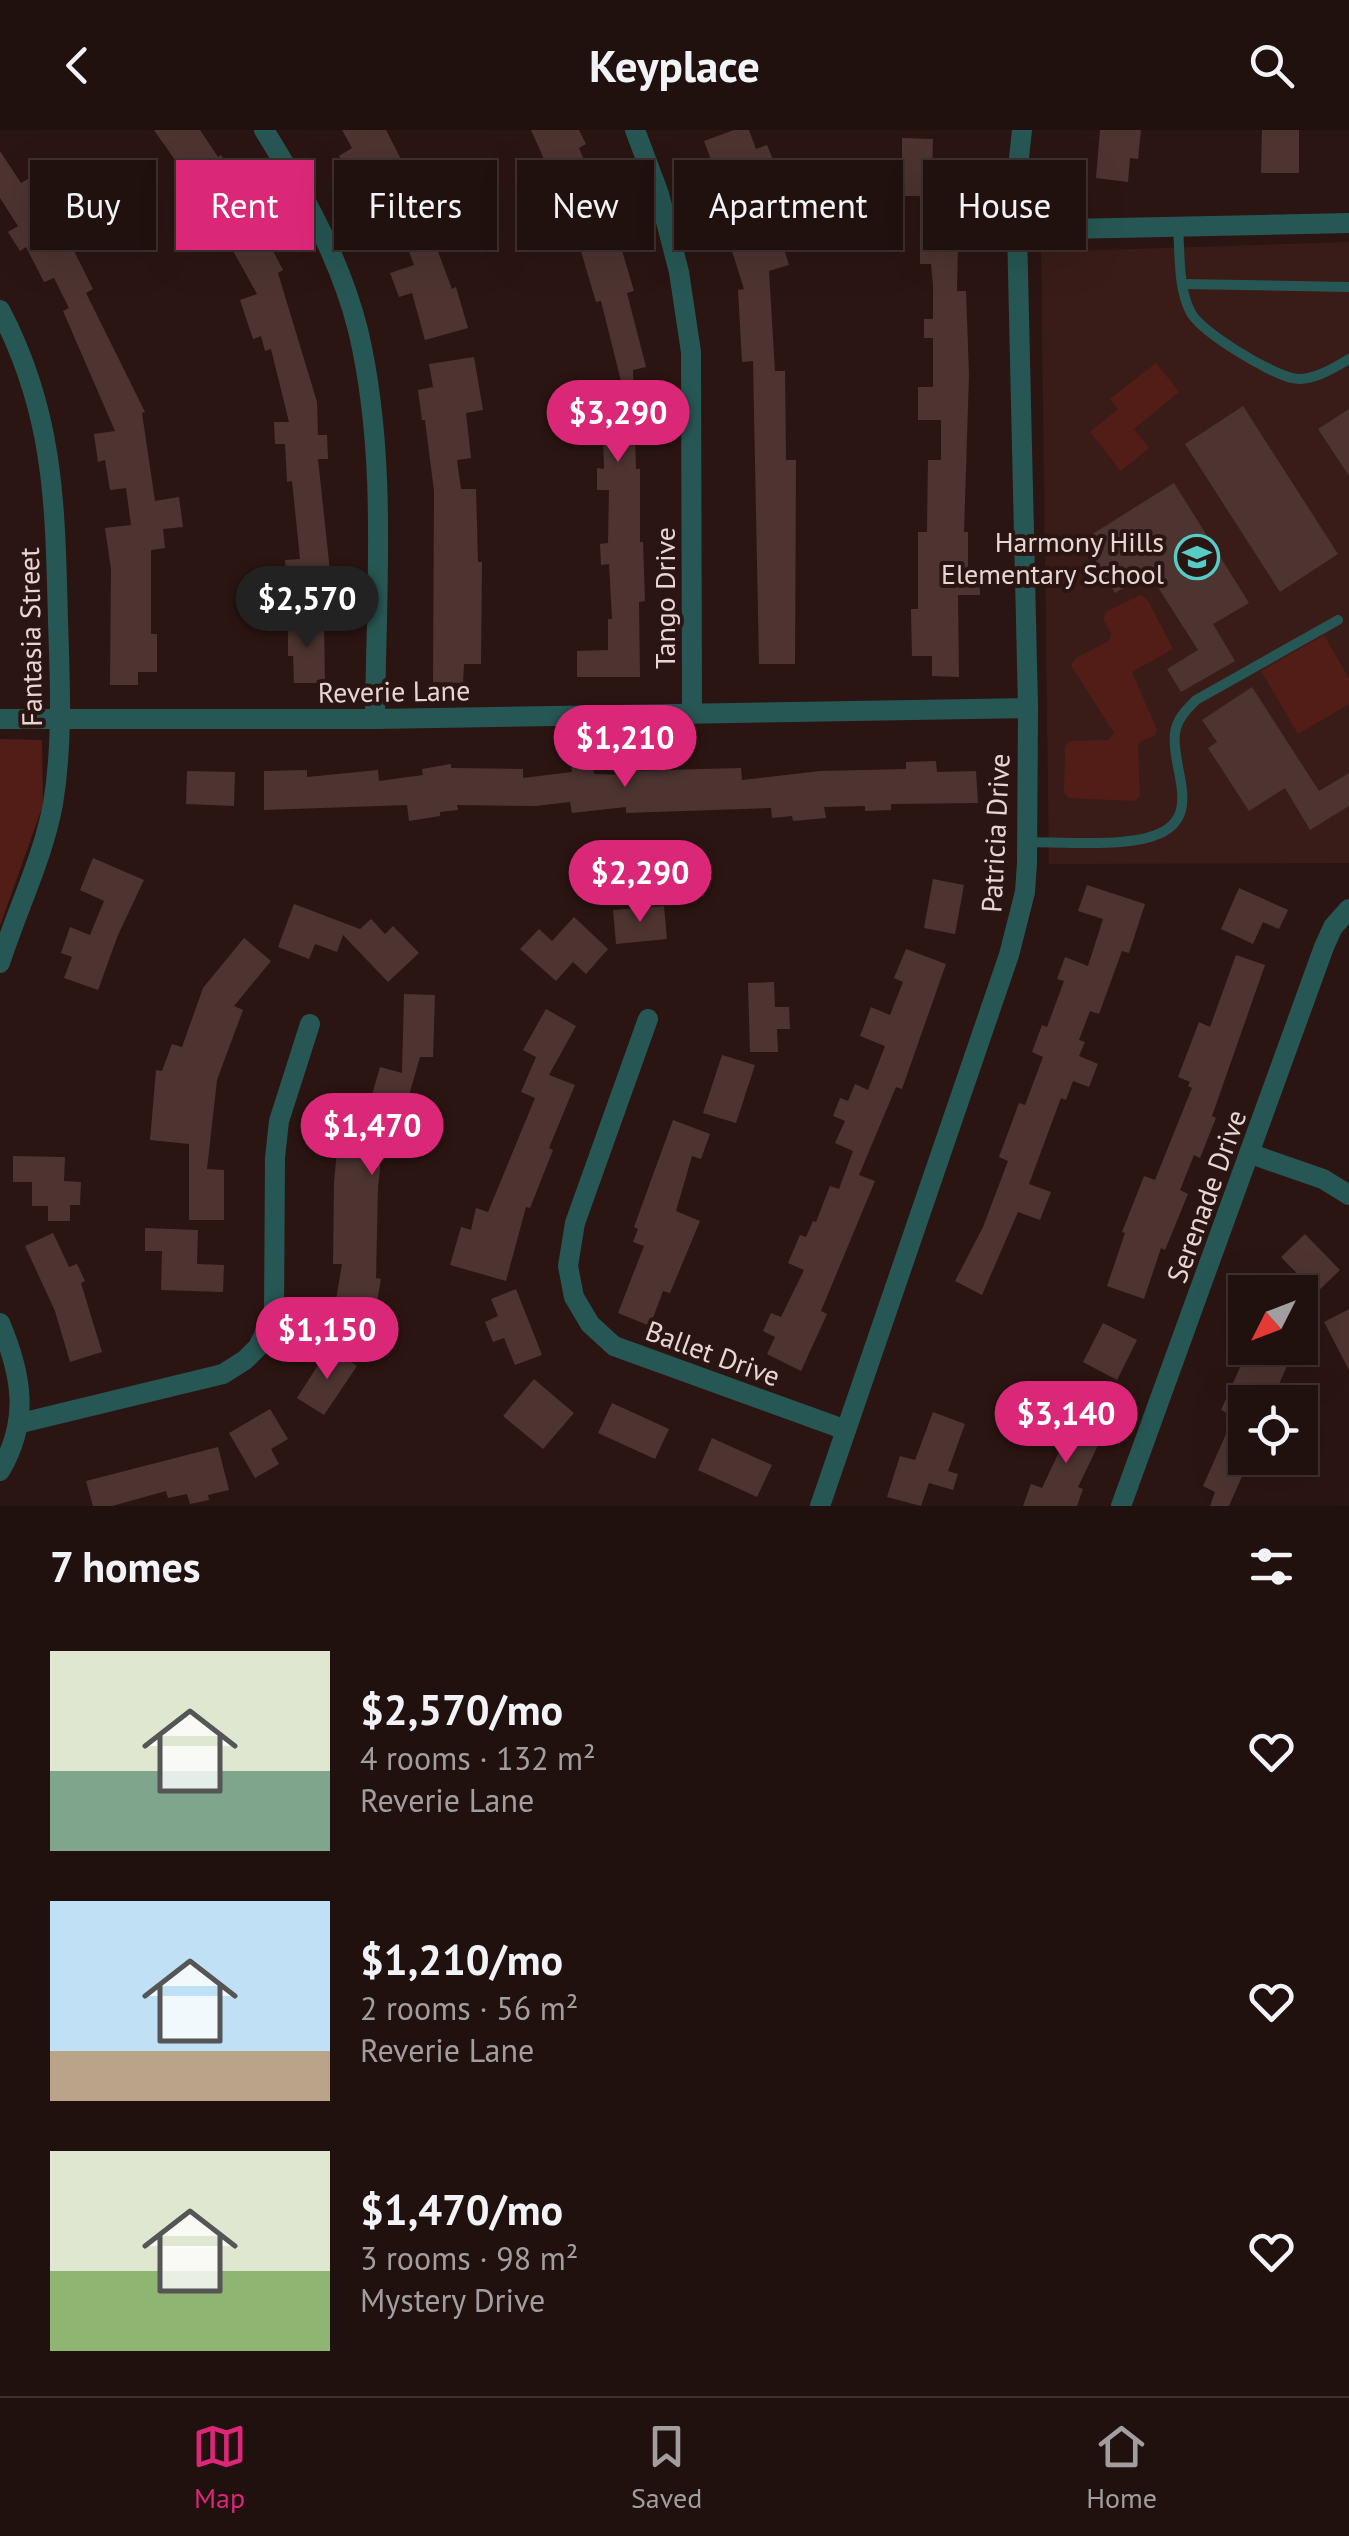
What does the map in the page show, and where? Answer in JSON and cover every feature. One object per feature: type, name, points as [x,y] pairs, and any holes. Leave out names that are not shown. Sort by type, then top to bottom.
[{"type":"street","points":[[264,130],[313,212],[338,269],[357,327],[370,388],[376,449],[376,720]]},
{"type":"street","name":"Tango Drive","points":[[635,130],[659,194],[679,272],[691,352],[692,714]]},
{"type":"street","name":"Patricia Drive","points":[[1019,160],[1022,130]]},
{"type":"street","points":[[1086,229],[1349,223],[1349,207]]},
{"type":"street","name":"Patricia Drive","points":[[820,1506],[1019,923],[1026,892],[1028,708],[1018,250]]},
{"type":"street","name":"Fantasia Street","points":[[0,310],[29,374],[47,440],[54,491],[61,718],[53,802],[45,838],[1,959]]},
{"type":"street","name":"Reverie Lane","points":[[0,719],[376,720],[1028,708]]},
{"type":"street","name":"Serenade Drive","points":[[1121,1506],[1324,947],[1349,909]]},
{"type":"street","name":"Ballet Drive","points":[[648,1019],[575,1224],[568,1266],[574,1297],[590,1324],[614,1346],[846,1430]]},
{"type":"street","points":[[21,1424],[223,1374],[258,1347],[274,1314],[275,1158],[279,1121],[310,1024]]},
{"type":"street","points":[[1251,1154],[1323,1179],[1349,1194]]},
{"type":"street","points":[[0,1323],[18,1379],[21,1424],[0,1471]]},
{"type":"lane","points":[[1178,227],[1190,313],[1204,328],[1230,347],[1292,378],[1309,378],[1349,359]]},
{"type":"lane","points":[[1183,284],[1349,287]]},
{"type":"lane","points":[[1027,842],[1095,842],[1153,836],[1173,826],[1182,805],[1182,776],[1174,748],[1175,730],[1182,713],[1196,700],[1338,620]]},
{"type":"shaded area","name":"Harmony Hills Elementary School","points":[[1349,242],[1349,863],[1049,864],[1041,252]]},
{"type":"shaded area","points":[[1156,363],[1179,392],[1134,429],[1149,448],[1121,471],[1090,432],[1118,409],[1110,399]]},
{"type":"shaded area","points":[[1141,595],[1147,599],[1173,649],[1132,672],[1157,730],[1138,746],[1140,796],[1134,801],[1069,798],[1064,793],[1065,746],[1070,741],[1109,740],[1114,733],[1071,665],[1076,658],[1109,641],[1111,634],[1103,619],[1107,611]]},
{"type":"shaded area","points":[[1324,635],[1349,679],[1349,704],[1298,734],[1261,671]]},
{"type":"shaded area","points":[[0,739],[42,740],[43,805],[0,926]]},
{"type":"building","points":[[154,130],[200,130],[224,160],[176,160]]},
{"type":"building","points":[[342,130],[386,130],[401,160],[341,160],[339,156],[352,148]]},
{"type":"building","points":[[531,130],[579,130],[586,144],[579,148],[584,160],[544,160]]},
{"type":"building","points":[[734,130],[749,130],[756,149],[767,145],[773,160],[711,160],[704,141]]},
{"type":"building","points":[[1100,130],[1141,130],[1138,159],[1130,158],[1128,182],[1096,178]]},
{"type":"building","points":[[1262,130],[1299,130],[1299,173],[1261,173]]},
{"type":"building","points":[[902,138],[933,139],[932,160],[923,160],[923,250],[958,250],[957,291],[966,291],[969,375],[964,532],[968,532],[968,574],[980,574],[980,595],[958,595],[959,677],[932,676],[932,656],[912,656],[911,609],[918,609],[918,532],[927,532],[928,460],[941,460],[941,420],[918,420],[918,387],[933,387],[933,338],[924,338],[924,319],[933,319],[933,285],[931,264],[920,264],[920,196],[903,196]]},
{"type":"building","points":[[0,151],[21,183],[28,179],[30,182],[30,250],[74,250],[93,289],[86,293],[145,412],[142,413],[155,501],[179,497],[183,527],[163,529],[165,548],[151,550],[151,634],[157,634],[157,672],[138,672],[138,685],[110,685],[111,569],[105,528],[131,525],[126,488],[110,490],[105,460],[98,462],[94,434],[115,431],[63,311],[69,308],[54,278],[44,282],[26,247],[20,251],[8,232],[18,226],[0,198]]},
{"type":"building","points":[[233,250],[273,250],[283,270],[278,273],[317,402],[318,435],[327,435],[328,459],[318,459],[332,590],[277,593],[276,578],[286,577],[285,560],[300,559],[285,444],[275,444],[274,422],[289,422],[271,349],[265,351],[261,336],[253,339],[240,300],[257,294]]},
{"type":"building","points":[[409,250],[437,250],[452,289],[456,287],[468,328],[425,340],[412,293],[399,297],[390,273],[414,265]]},
{"type":"building","points":[[581,250],[622,250],[634,291],[627,293],[646,367],[633,370],[645,601],[639,602],[640,677],[577,677],[577,651],[608,650],[608,619],[612,619],[609,564],[601,565],[600,544],[608,543],[609,490],[597,490],[597,468],[604,469],[602,394],[624,393],[601,301],[596,302]]},
{"type":"building","points":[[732,250],[784,250],[789,265],[769,271],[775,371],[785,371],[786,460],[796,460],[795,664],[759,664],[753,361],[742,362],[738,290],[744,289]]},
{"type":"building","points":[[474,357],[483,410],[466,413],[471,458],[457,460],[461,489],[476,489],[478,562],[482,562],[481,664],[464,664],[463,683],[433,682],[434,491],[418,390],[433,387],[429,364]]},
{"type":"building","points":[[1243,406],[1338,554],[1280,592],[1185,444]]},
{"type":"building","points":[[1349,409],[1349,476],[1318,429]]},
{"type":"building","points":[[1174,483],[1249,603],[1213,624],[1235,661],[1181,692],[1167,669],[1198,650],[1149,573],[1115,593],[1083,540]]},
{"type":"building","points":[[288,621],[324,621],[325,683],[294,683],[293,656],[288,656]]},
{"type":"building","points":[[1252,687],[1319,791],[1349,773],[1349,806],[1310,830],[1285,788],[1249,811],[1208,748],[1217,742],[1202,720]]},
{"type":"building","points":[[936,761],[937,772],[976,771],[978,803],[891,804],[891,810],[865,811],[865,806],[824,807],[826,818],[793,821],[792,816],[772,818],[771,808],[626,813],[626,807],[572,813],[570,802],[536,806],[457,805],[458,810],[440,812],[440,816],[409,821],[407,805],[264,810],[264,771],[307,770],[307,777],[378,770],[379,781],[423,775],[422,769],[451,764],[451,768],[523,769],[523,778],[572,772],[571,767],[593,764],[594,774],[626,775],[626,771],[741,768],[742,780],[820,771],[906,769],[906,762]]},
{"type":"building","points":[[187,771],[235,772],[234,806],[186,804]]},
{"type":"building","points":[[93,858],[144,880],[98,990],[64,978],[72,957],[61,953],[70,927],[90,935],[104,901],[80,890]]},
{"type":"building","points":[[933,879],[964,885],[955,934],[924,928]]},
{"type":"building","points":[[1087,885],[1145,904],[1129,953],[1122,951],[1099,1014],[1090,1011],[1079,1040],[1085,1042],[1079,1056],[1098,1064],[1089,1087],[1073,1081],[1066,1100],[1061,1098],[1029,1184],[1051,1192],[1040,1220],[1018,1212],[982,1295],[955,1281],[983,1227],[1008,1161],[999,1157],[1019,1103],[1025,1105],[1043,1057],[1032,1052],[1042,1025],[1047,1027],[1064,981],[1057,979],[1065,957],[1088,966],[1103,919],[1078,911]]},
{"type":"building","points":[[1239,888],[1288,910],[1279,929],[1263,922],[1253,944],[1221,929]]},
{"type":"building","points":[[294,904],[360,929],[371,919],[385,934],[393,926],[419,953],[388,982],[343,935],[337,952],[315,944],[309,959],[278,947]]},
{"type":"building","points":[[664,906],[667,939],[616,944],[613,910]]},
{"type":"building","points":[[574,917],[608,949],[586,974],[573,962],[556,981],[520,949],[539,929],[552,941]]},
{"type":"building","points":[[244,938],[271,961],[234,1006],[243,1010],[217,1080],[207,1169],[224,1170],[224,1220],[189,1220],[189,1144],[150,1140],[156,1070],[162,1071],[172,1044],[182,1047],[203,988]]},
{"type":"building","points":[[906,949],[946,964],[902,1089],[896,1087],[859,1175],[875,1181],[821,1311],[827,1314],[801,1371],[767,1354],[775,1337],[763,1331],[771,1313],[781,1317],[804,1270],[788,1263],[800,1235],[806,1237],[813,1221],[816,1222],[830,1186],[839,1189],[853,1151],[835,1143],[845,1121],[833,1116],[840,1098],[848,1101],[855,1084],[868,1090],[885,1046],[860,1036],[871,1007],[890,1015],[903,982],[894,978]]},
{"type":"building","points":[[1236,955],[1265,965],[1212,1116],[1216,1118],[1200,1158],[1194,1155],[1180,1190],[1188,1194],[1165,1250],[1161,1248],[1144,1299],[1107,1286],[1144,1176],[1155,1180],[1192,1088],[1188,1086],[1190,1082],[1178,1077],[1199,1022],[1210,1027]]},
{"type":"building","points":[[774,982],[775,1007],[789,1007],[790,1029],[777,1029],[778,1052],[750,1052],[748,983]]},
{"type":"building","points":[[404,994],[435,995],[433,1057],[420,1057],[399,1130],[385,1126],[378,1187],[376,1278],[381,1279],[370,1342],[330,1335],[342,1264],[333,1264],[334,1182],[339,1131],[361,1133],[380,1067],[402,1073]]},
{"type":"building","points":[[546,1009],[576,1026],[549,1075],[575,1085],[530,1208],[526,1207],[506,1281],[450,1265],[461,1227],[471,1230],[476,1208],[488,1212],[535,1098],[521,1092],[536,1057],[523,1050]]},
{"type":"building","points":[[722,1055],[755,1065],[736,1123],[703,1113]]},
{"type":"building","points":[[673,1120],[710,1134],[701,1159],[692,1156],[676,1211],[700,1221],[670,1293],[663,1291],[650,1326],[618,1313],[644,1246],[633,1242],[638,1229],[634,1227]]},
{"type":"building","points":[[13,1156],[65,1157],[64,1181],[81,1182],[80,1205],[70,1205],[70,1221],[48,1221],[48,1206],[32,1206],[32,1182],[13,1182]]},
{"type":"building","points":[[145,1228],[198,1230],[197,1264],[224,1265],[223,1292],[161,1290],[162,1251],[145,1251]]},
{"type":"building","points":[[53,1233],[69,1267],[77,1264],[85,1281],[81,1283],[102,1352],[70,1362],[55,1311],[25,1246]]},
{"type":"building","points":[[1305,1234],[1340,1270],[1318,1291],[1318,1275],[1298,1275],[1281,1257]]},
{"type":"building","points":[[516,1289],[542,1355],[515,1365],[504,1338],[493,1342],[485,1322],[498,1316],[491,1299]]},
{"type":"building","points":[[1349,1309],[1349,1370],[1324,1322]]},
{"type":"building","points":[[1103,1323],[1137,1340],[1117,1380],[1083,1362]]},
{"type":"building","points":[[329,1348],[357,1366],[324,1415],[297,1398]]},
{"type":"building","points":[[1241,1365],[1287,1366],[1279,1385],[1232,1385]]},
{"type":"building","points":[[534,1379],[574,1413],[543,1449],[503,1416]]},
{"type":"building","points":[[1228,1394],[1228,1413],[1221,1410]]},
{"type":"building","points":[[612,1403],[669,1429],[655,1459],[598,1433]]},
{"type":"building","points":[[270,1409],[288,1439],[271,1449],[279,1464],[255,1478],[229,1433]]},
{"type":"building","points":[[933,1412],[965,1424],[948,1471],[958,1474],[953,1490],[929,1483],[921,1506],[887,1497],[900,1456],[915,1460]]},
{"type":"building","points":[[1062,1415],[1103,1435],[1078,1487],[1083,1489],[1077,1506],[1023,1506],[1031,1484],[1042,1488],[1061,1448],[1049,1442]]},
{"type":"building","points":[[1228,1430],[1228,1475],[1243,1475],[1229,1506],[1210,1506],[1215,1492],[1203,1486]]},
{"type":"building","points":[[712,1438],[772,1465],[757,1497],[698,1470]]},
{"type":"building","points":[[218,1447],[229,1490],[208,1495],[209,1500],[190,1504],[187,1494],[168,1498],[166,1491],[112,1506],[93,1506],[86,1481]]},
{"type":"place","name":"Harmony Hills Elementary School","points":[[1197,557]]}]
